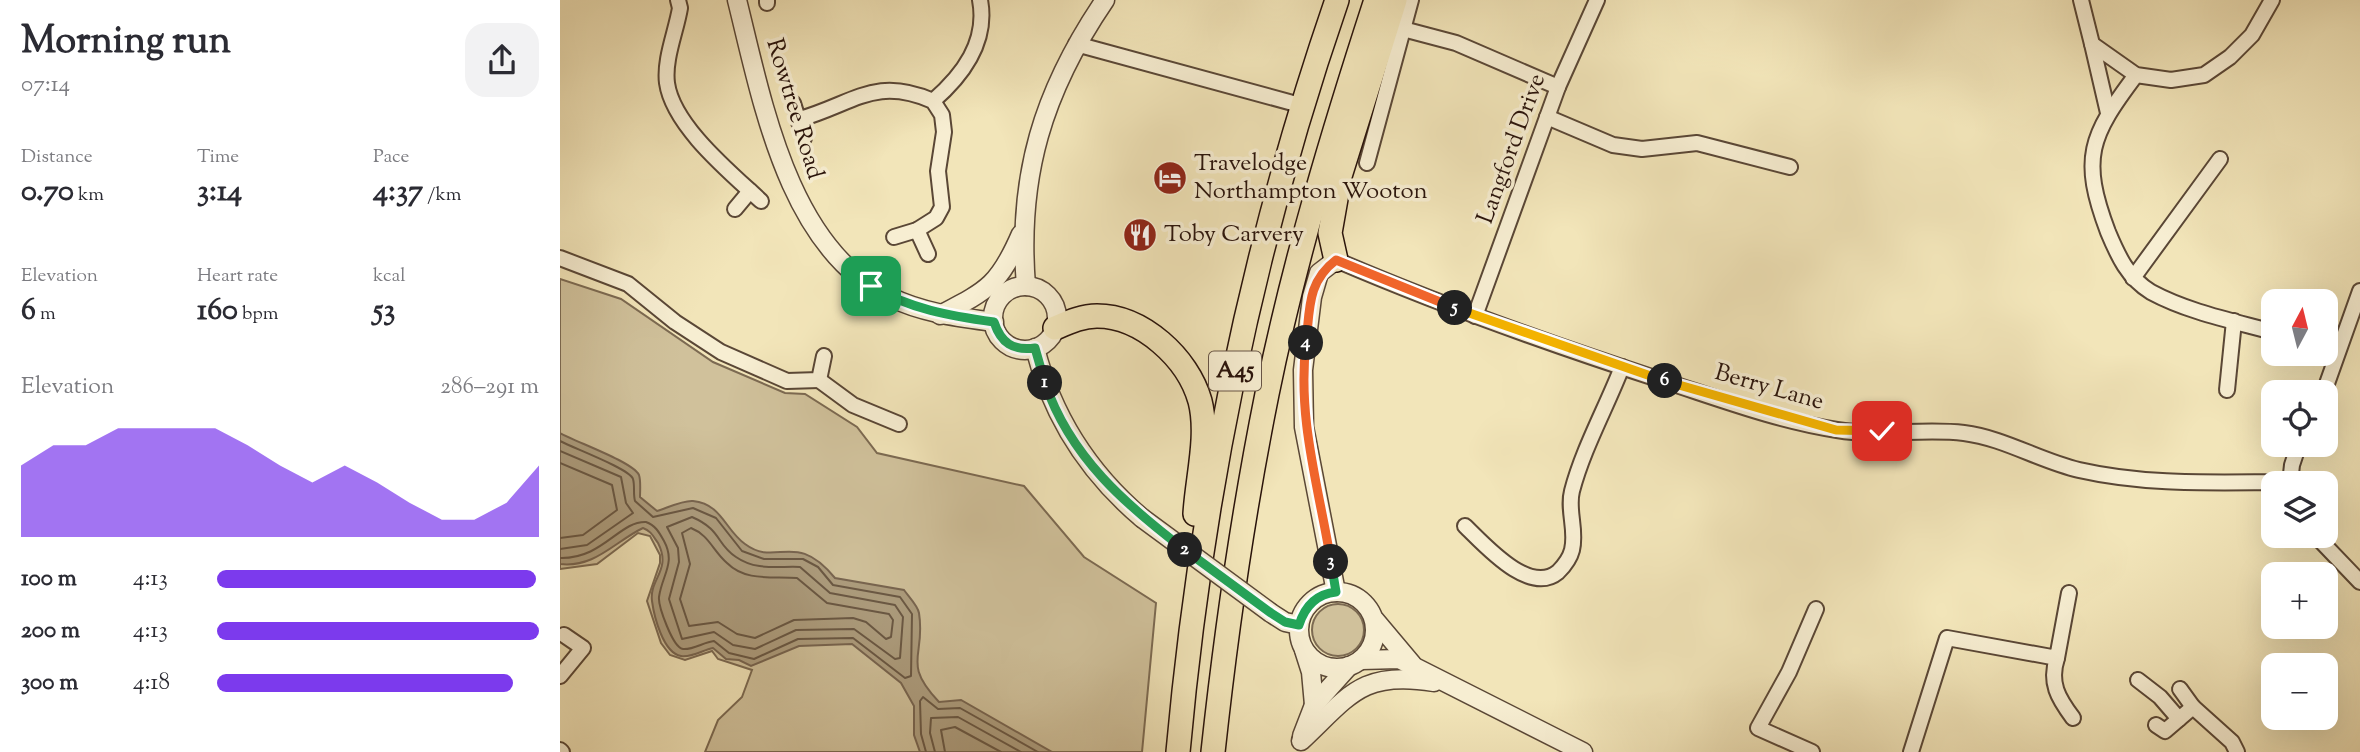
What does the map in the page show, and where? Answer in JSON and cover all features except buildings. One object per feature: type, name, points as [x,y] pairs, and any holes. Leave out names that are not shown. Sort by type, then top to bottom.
[{"type":"highway","name":"A45","points":[[1178,752],[1190,622],[1250,290],[1300,105],[1337,0]]},
{"type":"highway","name":"A45","points":[[1213,752],[1244,523],[1267,393],[1347,88],[1376,0]]},
{"type":"highway","points":[[1336,260],[1330,233],[1340,176],[1395,0]]},
{"type":"highway","points":[[1055,328],[1078,318],[1119,319],[1161,343],[1192,381],[1200,402],[1203,429],[1190,622]]},
{"type":"street","points":[[678,0],[680,8],[668,58],[667,84],[675,105],[718,162],[761,201]]},
{"type":"street","name":"Rowtree Road","points":[[737,0],[783,166],[798,202],[818,233],[845,266],[890,298],[940,315],[994,322]]},
{"type":"street","points":[[933,101],[955,82],[970,61],[980,35],[980,0]]},
{"type":"street","points":[[1026,286],[1023,228],[1028,175],[1040,128],[1054,86],[1076,44],[1105,0]]},
{"type":"street","points":[[1367,163],[1411,0]]},
{"type":"street","name":"Langford Drive","points":[[1475,316],[1558,87],[1597,0]]},
{"type":"street","points":[[2081,0],[2108,113]]},
{"type":"street","points":[[2092,44],[2136,75],[2171,80],[2204,75],[2230,57],[2252,35],[2272,0]]},
{"type":"street","points":[[1403,29],[1457,43],[1558,87]]},
{"type":"street","points":[[1076,44],[1300,105]]},
{"type":"street","points":[[2136,75],[2108,113],[2094,148],[2091,181],[2116,253],[2133,278],[2169,300],[2261,329]]},
{"type":"street","points":[[800,119],[872,92],[896,89],[933,101],[942,116],[944,132],[938,171],[942,207],[936,218],[916,230],[894,237]]},
{"type":"street","points":[[793,103],[804,138]]},
{"type":"street","points":[[1547,117],[1613,145],[1642,149],[1681,143],[1713,145],[1790,167]]},
{"type":"street","points":[[2133,278],[2220,159]]},
{"type":"street","points":[[735,209],[750,191]]},
{"type":"street","points":[[940,315],[986,291],[1009,261],[1023,228]]},
{"type":"street","points":[[916,230],[928,254]]},
{"type":"street","points":[[560,258],[628,284],[675,322],[720,352],[787,381],[819,380],[853,405],[899,424]]},
{"type":"street","points":[[1336,260],[1319,273],[1311,297],[1303,370],[1304,427],[1336,592]]},
{"type":"street","name":"Berry Lane","points":[[1336,260],[1475,316],[1622,368],[1729,402],[1836,430],[1964,433],[1992,439],[2047,462],[2080,471],[2162,483],[2261,482]]},
{"type":"street","points":[[1026,286],[1037,288],[1054,303],[1057,313],[1055,328],[1046,342],[1024,350],[1006,344],[999,336],[994,322],[1000,298],[1009,291],[1026,286]]},
{"type":"street","points":[[2338,335],[2360,290]]},
{"type":"street","points":[[2227,390],[2234,321]]},
{"type":"street","points":[[1035,348],[1048,390],[1065,428],[1101,479],[1142,518],[1271,613],[1285,622],[1299,625]]},
{"type":"street","points":[[819,380],[824,356]]},
{"type":"street","points":[[1465,526],[1519,573],[1538,578],[1553,576],[1564,566],[1572,553],[1574,537],[1571,495],[1622,368]]},
{"type":"street","points":[[2327,548],[2360,582]]},
{"type":"street","points":[[1314,705],[1311,673],[1299,625],[1303,612],[1313,600],[1336,592],[1348,593],[1363,601],[1375,620],[1415,666]]},
{"type":"street","points":[[2069,593],[2052,673],[2054,687],[2073,718]]},
{"type":"street","points":[[1812,752],[1758,728],[1790,672],[1816,609]]},
{"type":"street","points":[[1298,746],[1314,705],[1374,641],[1375,620]]},
{"type":"street","points":[[560,676],[583,648],[564,635]]},
{"type":"street","points":[[1911,752],[1947,638],[2057,657]]},
{"type":"street","points":[[1303,646],[1311,658],[1325,666],[1399,659],[1583,752]]},
{"type":"street","points":[[1298,746],[1354,691],[1382,678],[1410,678],[1448,684]]},
{"type":"street","points":[[2138,680],[2160,697],[2179,719]]},
{"type":"street","points":[[2180,690],[2193,707],[2232,742],[2237,752]]},
{"type":"street","points":[[2156,725],[2165,731],[2193,707]]},
{"type":"shaded area","points":[[560,279],[621,299],[713,362],[785,393],[805,394],[857,427],[877,453],[1024,486],[1084,557],[1156,603],[1142,752],[705,752],[718,720],[742,697],[752,670],[718,659],[712,651],[685,660],[670,655],[661,643],[647,601],[660,563],[660,555],[650,536],[638,533],[597,564],[560,569]]},
{"type":"shaded area","points":[[1338,604],[1348,606],[1356,612],[1362,620],[1362,640],[1356,648],[1348,654],[1338,656],[1328,654],[1320,648],[1314,640],[1312,630],[1314,620],[1320,612],[1328,606]]},
{"type":"water","points":[[560,433],[616,458],[635,470],[640,477],[640,497],[657,511],[685,502],[703,503],[717,512],[738,538],[756,550],[809,555],[835,578],[904,590],[919,613],[918,668],[921,677],[939,702],[961,700],[1052,752],[920,752],[914,735],[914,706],[901,683],[852,644],[799,646],[751,666],[739,660],[726,659],[713,648],[689,656],[675,653],[660,633],[653,608],[652,593],[663,560],[662,552],[652,534],[643,528],[594,558],[584,562],[560,564]]},
{"type":"place","name":"Travelodge Northampton Wooton","points":[[1170,178]]},
{"type":"place","name":"Toby Carvery","points":[[1140,235]]},
{"type":"route","points":[[871,286],[890,298],[940,315],[994,322],[999,336],[1006,344],[1024,350],[1035,348],[1048,390],[1065,428],[1101,479],[1119,498],[1271,613],[1285,622],[1299,625],[1303,612],[1313,600],[1325,593],[1336,592],[1325,522],[1304,427],[1303,370],[1311,297],[1319,273],[1336,260],[1475,316],[1729,402],[1836,430],[1882,431]]}]
